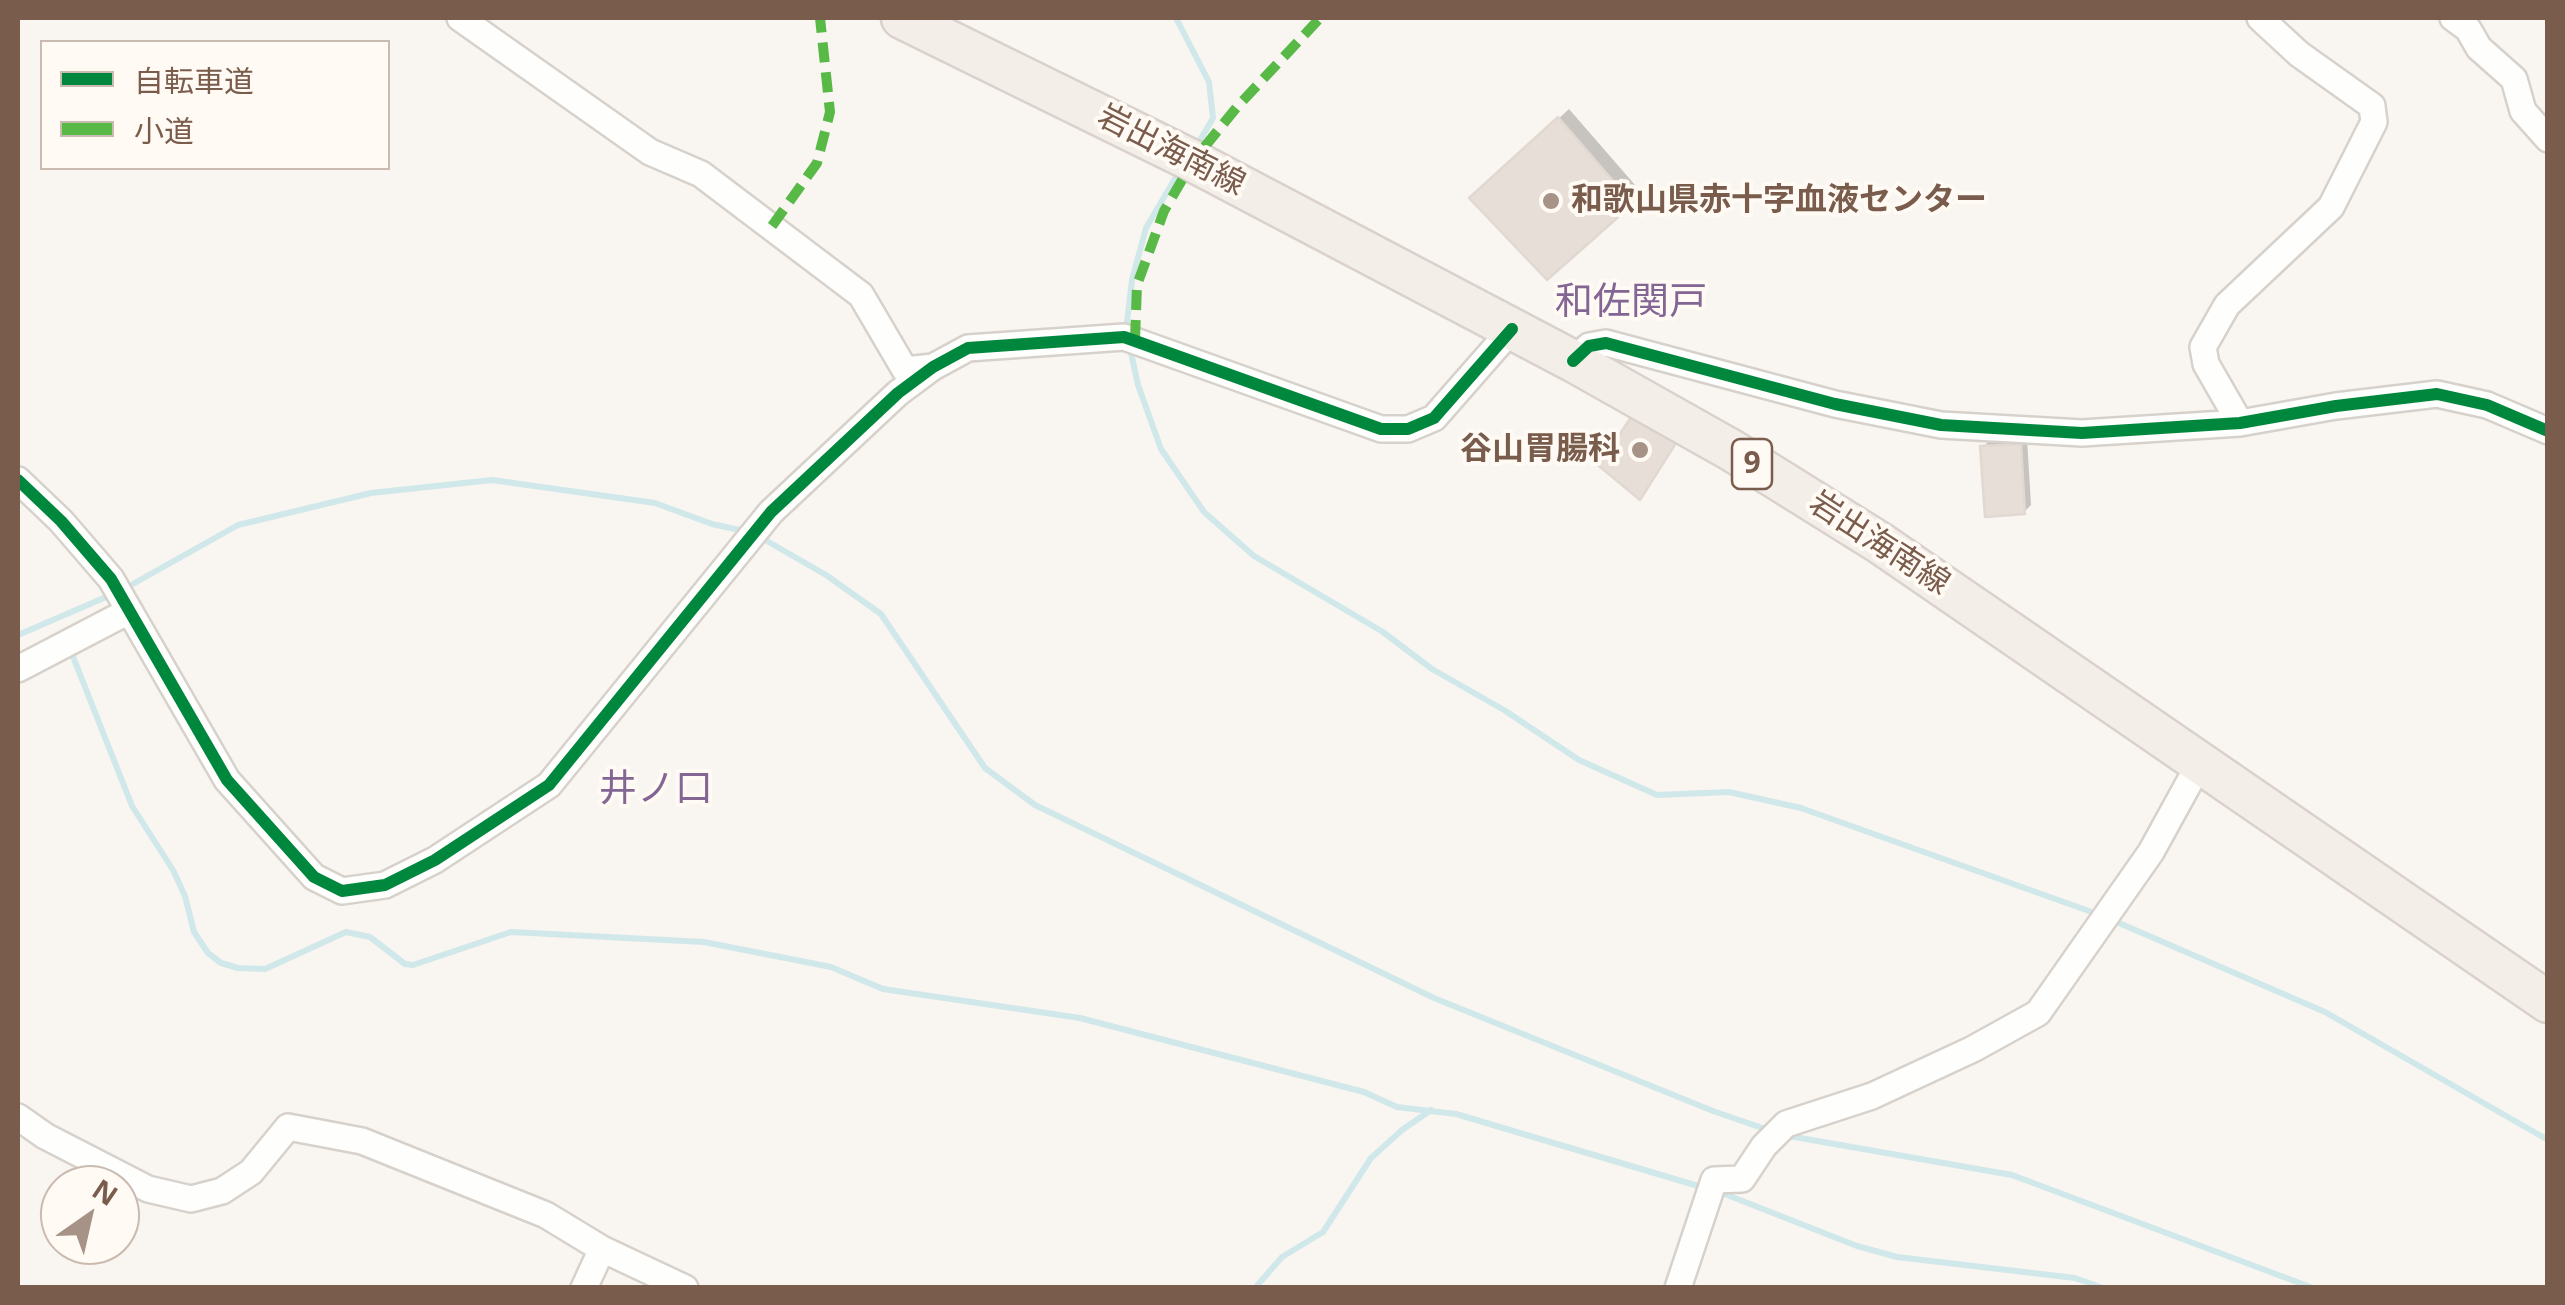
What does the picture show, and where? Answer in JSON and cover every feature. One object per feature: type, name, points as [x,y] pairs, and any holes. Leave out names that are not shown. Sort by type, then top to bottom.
[{"type":"main road","name":"岩出海南線","points":[[902,18],[1193,162],[1573,361],[1731,450],[1880,543],[2548,1002]]},
{"type":"street","points":[[460,18],[650,152],[701,174],[861,295],[905,370],[932,366]]},
{"type":"street","points":[[2240,423],[2206,364],[2203,347],[2226,304],[2331,207],[2374,122],[2372,106],[2299,54],[2260,18]]},
{"type":"street","points":[[2453,18],[2514,79],[2523,111],[2548,140]]},
{"type":"street","points":[[18,480],[61,520],[111,579],[227,780],[314,877],[342,892],[385,885],[435,860],[549,786],[770,512],[898,392],[932,366],[968,348],[1124,337],[1381,429],[1408,429],[1434,418],[1512,329]]},
{"type":"street","points":[[1573,361],[1589,346],[1606,344],[1835,404],[1941,425],[2082,433],[2240,423],[2437,394],[2488,406],[2548,430]]},
{"type":"street","points":[[18,669],[130,612]]},
{"type":"street","points":[[1678,1288],[1714,1180],[1742,1178],[1764,1146],[1786,1124],[1872,1096],[1973,1049],[2038,1013],[2152,852],[2201,760]]},
{"type":"street","points":[[18,1117],[45,1136],[148,1190],[191,1199],[222,1190],[252,1172],[288,1127],[362,1140],[546,1215],[602,1249],[685,1288]]},
{"type":"street","points":[[584,1288],[602,1249]]},
{"type":"building","name":"和歌山県赤十字血液センター","points":[[1558,117],[1633,204],[1547,280],[1469,198]]},
{"type":"building","name":"谷山胃腸科","points":[[1635,411],[1681,435],[1640,500],[1599,466]]},
{"type":"building","points":[[2021,444],[2025,514],[1985,517],[1980,446]]},
{"type":"waterway","points":[[1176,18],[1209,82],[1213,118],[1196,147]]},
{"type":"waterway","points":[[1126,330],[1132,280],[1146,228],[1180,170]]},
{"type":"waterway","points":[[1130,348],[1138,385],[1161,449],[1204,512],[1254,556],[1383,632],[1432,669],[1504,710],[1579,760],[1657,795],[1729,792],[1801,808],[2100,915]]},
{"type":"waterway","points":[[124,589],[238,525],[371,493],[492,480],[655,503],[744,531]]},
{"type":"waterway","points":[[760,537],[826,575],[881,614],[985,768],[1035,805],[1434,998],[1771,1131]]},
{"type":"waterway","points":[[18,635],[113,594]]},
{"type":"waterway","points":[[69,656],[72,654],[132,806],[185,896],[194,932],[208,953],[221,963],[265,969],[346,932],[370,937],[405,964],[413,965],[511,932],[704,942],[831,967],[883,989],[1080,1018],[1364,1092],[1397,1107],[1456,1114],[1705,1188]]},
{"type":"waterway","points":[[2112,920],[2325,1012],[2548,1140]]},
{"type":"waterway","points":[[1255,1288],[1282,1257],[1323,1232],[1371,1158],[1431,1110]]},
{"type":"waterway","points":[[1783,1135],[2012,1175],[2313,1288]]},
{"type":"waterway","points":[[1717,1191],[1857,1246],[1897,1257],[2075,1278],[2103,1288]]},
{"type":"marked path","points":[[772,226],[817,163],[830,112],[820,18]]},
{"type":"marked path","points":[[1135,340],[1137,285],[1164,211],[1193,161],[1320,18]]},
{"type":"cycle path","points":[[18,480],[61,521],[111,579],[227,780],[314,877],[342,891],[385,885],[435,860],[549,785],[771,512],[898,393],[968,348],[1124,337],[1381,429],[1408,429],[1434,418],[1512,329]]},
{"type":"cycle path","points":[[1573,361],[1589,346],[1606,343],[1835,404],[1941,425],[2082,433],[2240,423],[2437,394],[2487,405],[2548,431]]},
{"type":"place","name":"和歌山県赤十字血液センター","points":[[1551,201]]},
{"type":"place","name":"谷山胃腸科","points":[[1640,450]]},
{"type":"district","name":"和佐関戸","points":[[1631,303]]},
{"type":"district","name":"井ノ口","points":[[656,790]]}]
